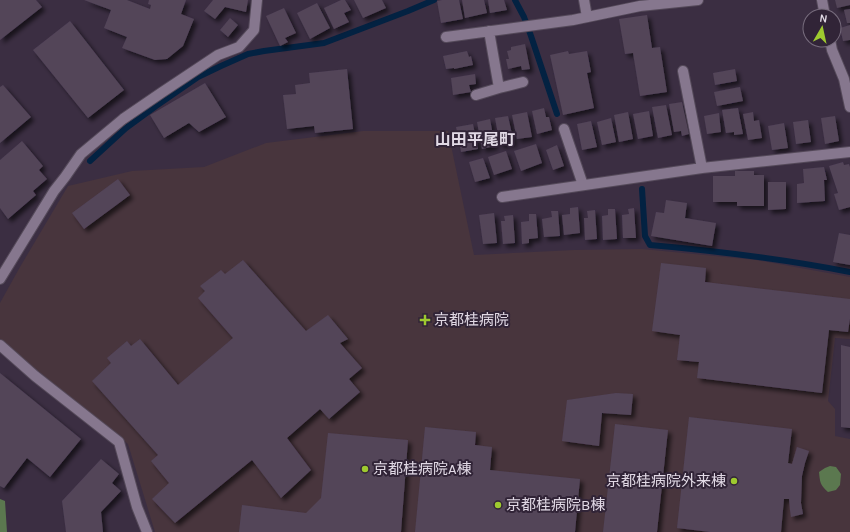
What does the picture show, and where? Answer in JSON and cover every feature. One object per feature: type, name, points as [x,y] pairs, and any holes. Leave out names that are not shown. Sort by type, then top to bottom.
[{"type":"street","points":[[0,279],[54,191],[65,178],[81,154],[123,119],[167,89],[218,55],[239,47],[254,30],[257,0]]},
{"type":"street","points":[[584,0],[587,17]]},
{"type":"street","points":[[446,37],[573,20],[640,6],[698,0]]},
{"type":"street","points":[[489,31],[499,88]]},
{"type":"street","points":[[832,48],[844,78],[850,107]]},
{"type":"street","points":[[683,71],[702,168]]},
{"type":"street","points":[[476,95],[523,82]]},
{"type":"street","points":[[564,129],[583,185]]},
{"type":"street","points":[[502,197],[702,168],[850,152]]},
{"type":"street","points":[[0,345],[35,376],[119,442],[137,507],[147,532]]},
{"type":"shaded area","name":"京都桂病院","points":[[363,131],[448,131],[474,255],[574,250],[642,249],[756,260],[850,277],[850,339],[835,338],[828,401],[835,409],[835,436],[850,439],[850,532],[155,532],[128,444],[0,340],[0,303],[68,186],[132,171],[204,167],[266,143]]},
{"type":"green space","points":[[830,466],[836,467],[841,474],[840,485],[836,490],[828,492],[821,483],[819,472]]},
{"type":"green space","points":[[0,499],[5,501],[7,532],[0,532]]},
{"type":"building","points":[[0,0],[36,0],[42,7],[0,40]]},
{"type":"building","points":[[84,0],[127,0],[150,9],[151,5],[148,4],[149,0],[186,0],[181,14],[194,19],[183,46],[167,59],[155,60],[122,48],[127,37],[104,28],[111,10]]},
{"type":"building","points":[[213,0],[248,0],[246,12],[225,7],[215,19],[204,11]]},
{"type":"building","points":[[341,0],[345,0],[351,10],[344,13],[349,22],[334,29],[324,8]]},
{"type":"building","points":[[354,0],[382,0],[386,8],[363,18]]},
{"type":"building","points":[[459,0],[463,19],[441,23],[437,1]]},
{"type":"building","points":[[462,0],[484,0],[487,13],[465,18]]},
{"type":"building","points":[[488,0],[504,0],[507,10],[490,13]]},
{"type":"building","points":[[835,0],[850,0],[850,5],[837,8]]},
{"type":"building","points":[[317,3],[330,28],[310,39],[297,13]]},
{"type":"building","points":[[284,8],[296,33],[285,38],[288,42],[280,46],[266,16]]},
{"type":"building","points":[[850,9],[850,23],[847,23],[844,10]]},
{"type":"building","points":[[647,15],[652,48],[660,47],[667,92],[640,96],[633,53],[625,54],[619,19]]},
{"type":"building","points":[[230,18],[238,25],[228,37],[220,30]]},
{"type":"building","points":[[70,21],[124,90],[88,118],[33,50]]},
{"type":"building","points":[[850,25],[850,40],[843,41],[842,27]]},
{"type":"building","points":[[525,44],[530,69],[522,70],[521,66],[508,69],[506,59],[509,59],[507,51],[511,50],[511,47]]},
{"type":"building","points":[[467,51],[469,57],[471,56],[473,65],[446,69],[443,56]]},
{"type":"building","points":[[568,51],[569,54],[587,51],[591,72],[587,73],[594,108],[563,115],[550,55]]},
{"type":"building","points":[[347,69],[353,129],[315,133],[314,126],[287,129],[283,95],[296,94],[295,85],[310,83],[309,73]]},
{"type":"building","points":[[735,69],[737,81],[715,85],[713,73]]},
{"type":"building","points":[[475,74],[476,84],[469,85],[471,92],[453,95],[451,78]]},
{"type":"building","points":[[205,83],[226,117],[199,132],[189,123],[164,138],[150,115]]},
{"type":"building","points":[[3,85],[31,117],[0,143],[0,87]]},
{"type":"building","points":[[740,87],[743,101],[717,106],[714,92]]},
{"type":"building","points":[[682,102],[689,134],[682,136],[681,131],[674,132],[669,104]]},
{"type":"building","points":[[666,105],[672,135],[658,138],[652,107]]},
{"type":"building","points":[[544,108],[546,117],[549,117],[552,130],[537,134],[532,111]]},
{"type":"building","points":[[738,108],[743,134],[734,135],[734,132],[726,133],[722,110]]},
{"type":"building","points":[[649,111],[653,136],[638,139],[633,114]]},
{"type":"building","points":[[527,112],[532,137],[517,139],[512,115]]},
{"type":"building","points":[[628,112],[633,139],[619,142],[614,115]]},
{"type":"building","points":[[753,112],[754,121],[759,120],[762,138],[748,140],[743,114]]},
{"type":"building","points":[[719,113],[721,132],[707,134],[704,116]]},
{"type":"building","points":[[508,116],[514,143],[500,145],[495,118]]},
{"type":"building","points":[[835,116],[839,141],[825,144],[821,118]]},
{"type":"building","points":[[611,118],[616,142],[602,145],[597,122]]},
{"type":"building","points":[[490,119],[495,146],[482,149],[477,122]]},
{"type":"building","points":[[808,120],[811,142],[796,144],[793,122]]},
{"type":"building","points":[[591,121],[597,147],[582,150],[577,124]]},
{"type":"building","points":[[784,123],[788,148],[772,150],[768,126]]},
{"type":"building","points":[[473,124],[478,149],[461,152],[456,127]]},
{"type":"building","points":[[22,141],[43,166],[39,170],[47,179],[33,191],[36,195],[8,219],[0,208],[0,160]]},
{"type":"building","points":[[536,144],[542,163],[521,171],[514,151]]},
{"type":"building","points":[[557,145],[564,166],[553,170],[546,150]]},
{"type":"building","points":[[506,151],[512,169],[494,175],[488,157]]},
{"type":"building","points":[[483,158],[490,178],[475,182],[469,162]]},
{"type":"building","points":[[843,162],[844,165],[849,164],[850,167],[850,207],[839,210],[834,194],[838,193],[829,166]]},
{"type":"building","points":[[824,167],[827,180],[824,180],[825,201],[797,203],[797,184],[804,183],[803,169]]},
{"type":"building","points":[[735,171],[754,171],[754,175],[764,175],[764,206],[737,206],[737,202],[713,202],[713,176],[735,176]]},
{"type":"building","points":[[118,179],[130,195],[84,229],[72,213]]},
{"type":"building","points":[[768,182],[786,182],[786,209],[768,210]]},
{"type":"building","points":[[666,200],[687,203],[685,218],[716,223],[712,246],[651,236],[656,212],[664,213]]},
{"type":"building","points":[[578,207],[580,233],[564,235],[562,215],[570,214],[570,208]]},
{"type":"building","points":[[634,208],[636,238],[623,238],[622,215],[629,214],[628,209]]},
{"type":"building","points":[[608,209],[615,209],[617,239],[603,240],[602,216],[608,215]]},
{"type":"building","points":[[595,210],[597,239],[585,240],[584,218],[588,218],[587,211]]},
{"type":"building","points":[[551,211],[558,211],[560,236],[544,237],[542,219],[552,217]]},
{"type":"building","points":[[494,213],[497,243],[483,244],[479,215]]},
{"type":"building","points":[[529,214],[536,214],[538,238],[529,239],[529,243],[522,244],[521,222],[529,221]]},
{"type":"building","points":[[513,215],[515,243],[503,244],[501,221],[505,221],[504,216]]},
{"type":"building","points":[[839,233],[850,235],[850,265],[833,262]]},
{"type":"building","points":[[243,260],[306,331],[328,315],[348,339],[340,343],[362,368],[349,379],[360,392],[329,419],[320,409],[287,438],[311,470],[281,498],[252,460],[175,523],[152,499],[169,483],[151,461],[158,455],[92,381],[111,363],[107,358],[127,341],[131,346],[140,339],[178,385],[233,338],[198,298],[205,291],[200,286],[221,270],[225,274]]},
{"type":"building","points":[[661,263],[706,268],[705,282],[850,299],[850,319],[848,332],[829,330],[822,393],[697,378],[699,362],[677,360],[680,335],[652,331]]},
{"type":"building","points":[[841,345],[850,347],[850,428],[841,427]]},
{"type":"building","points":[[0,373],[81,439],[50,477],[27,458],[4,488],[0,486]]},
{"type":"building","points":[[616,393],[633,394],[631,415],[602,413],[599,446],[562,441],[567,400]]},
{"type":"building","name":"京都桂病院外来棟","points":[[689,417],[792,429],[788,463],[792,464],[797,447],[809,451],[802,476],[801,503],[803,514],[791,517],[789,499],[784,499],[781,532],[710,532],[677,528]]},
{"type":"building","points":[[615,424],[668,430],[657,532],[603,532]]},
{"type":"building","name":"京都桂病院B棟","points":[[425,427],[476,432],[475,445],[492,447],[490,470],[580,479],[575,532],[415,532]]},
{"type":"building","name":"京都桂病院A棟","points":[[328,433],[408,440],[401,532],[239,532],[242,505],[306,513],[321,498]]},
{"type":"building","points":[[101,459],[119,474],[112,483],[121,491],[101,512],[103,532],[66,532],[62,501]]},
{"type":"waterway","points":[[90,161],[126,128],[156,106],[198,77],[221,66],[248,54],[324,43],[434,0]]},
{"type":"waterway","points":[[515,0],[524,17],[557,114]]},
{"type":"waterway","points":[[642,189],[645,236],[650,245],[750,256],[850,272]]},
{"type":"place","name":"京都桂病院","points":[[425,320]]},
{"type":"place","name":"京都桂病院A棟","points":[[365,469]]},
{"type":"place","name":"京都桂病院外来棟","points":[[734,481]]},
{"type":"place","name":"京都桂病院B棟","points":[[498,505]]},
{"type":"district","name":"山田平尾町","points":[[475,139]]}]
